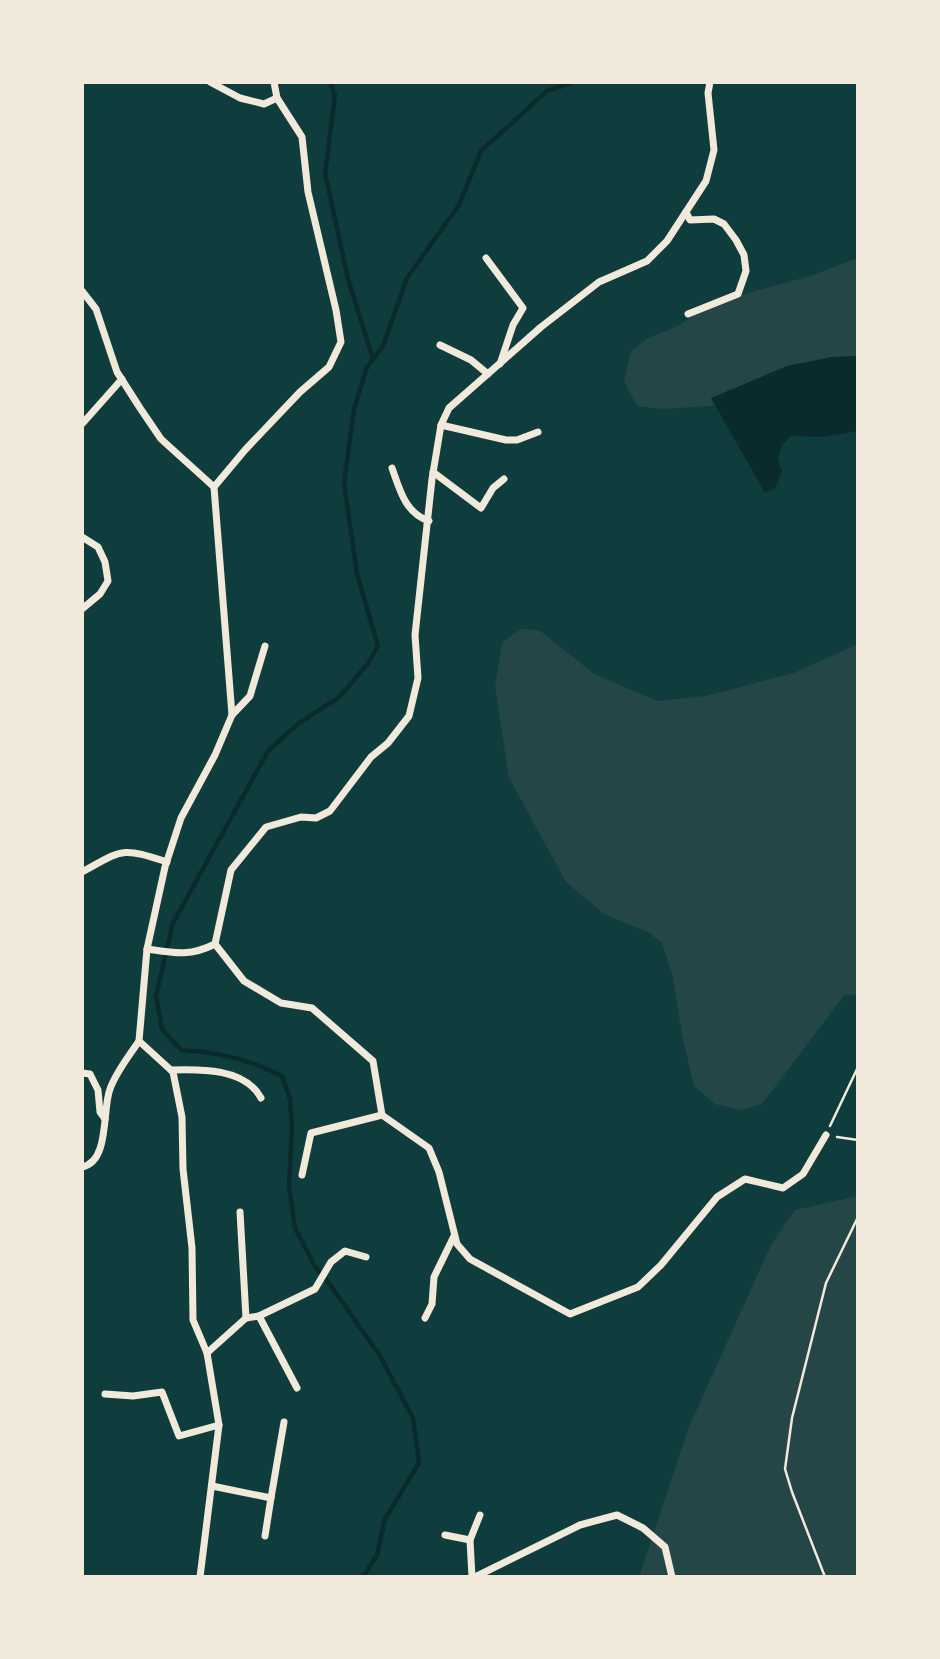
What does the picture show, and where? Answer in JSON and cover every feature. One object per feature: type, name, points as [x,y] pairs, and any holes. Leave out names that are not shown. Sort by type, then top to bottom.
[{"type":"street","points":[[210,82],[240,98],[264,104],[277,98]]},
{"type":"street","points":[[214,487],[300,392],[329,367],[341,342],[336,310],[307,192],[302,137],[277,98],[274,82]]},
{"type":"street","points":[[710,82],[708,93],[714,150],[706,181],[667,240],[647,261],[599,282],[541,327],[449,408],[441,425],[433,472],[415,635],[418,678],[409,716],[330,810],[316,818],[300,817],[265,827],[230,870],[215,944],[244,982],[281,1003],[312,1008],[373,1061],[382,1115],[429,1149],[439,1172],[457,1244],[470,1259],[570,1314],[638,1287],[661,1265],[717,1196],[745,1180],[783,1188],[803,1174],[826,1135]]},
{"type":"street","points":[[686,212],[690,220],[714,219],[724,224],[744,255],[746,271],[737,294],[688,314]]},
{"type":"street","points":[[486,258],[523,308],[513,325],[500,364]]},
{"type":"street","points":[[82,291],[96,309],[122,380],[161,439],[214,487],[232,715]]},
{"type":"street","points":[[440,345],[471,360],[488,374]]},
{"type":"street","points":[[82,425],[122,380]]},
{"type":"street","points":[[441,425],[506,440],[517,440],[538,432]]},
{"type":"street","points":[[392,468],[403,499],[417,517],[429,521]]},
{"type":"street","points":[[433,472],[481,508],[493,488],[504,479]]},
{"type":"street","points":[[82,537],[98,547],[105,562],[108,581],[100,593],[82,609]]},
{"type":"street","points":[[82,1167],[88,1166],[98,1157],[109,1090],[139,1041],[147,949],[167,862],[181,818],[215,755],[232,715],[250,696],[265,646]]},
{"type":"street","points":[[82,872],[119,851],[132,851],[167,862]]},
{"type":"street","points":[[147,949],[199,953],[215,944]]},
{"type":"street","points":[[139,1041],[171,1070],[183,1116],[183,1169],[192,1248],[193,1320],[207,1353],[219,1425],[200,1577]]},
{"type":"street","points":[[171,1070],[206,1069],[238,1079],[256,1089],[261,1098]]},
{"type":"street","points":[[82,1073],[90,1074],[97,1090],[100,1112],[105,1119]]},
{"type":"street","points":[[303,1175],[311,1133],[382,1115]]},
{"type":"street","points":[[240,1212],[246,1318]]},
{"type":"street","points":[[425,1318],[432,1304],[434,1277],[455,1235]]},
{"type":"street","points":[[207,1353],[246,1318],[259,1316],[315,1289],[328,1266],[345,1251],[366,1257]]},
{"type":"street","points":[[259,1316],[297,1388]]},
{"type":"street","points":[[105,1394],[134,1396],[162,1392],[179,1436],[219,1425]]},
{"type":"street","points":[[265,1536],[284,1422]]},
{"type":"street","points":[[212,1486],[271,1498]]},
{"type":"street","points":[[480,1515],[470,1540],[474,1577],[580,1525],[617,1515],[643,1528],[665,1547],[673,1577]]},
{"type":"street","points":[[445,1535],[470,1540]]},
{"type":"path","points":[[858,1067],[826,1135],[858,1140]]},
{"type":"path","points":[[825,1577],[785,1469],[792,1418],[826,1283],[858,1217]]},
{"type":"shaded area","points":[[858,258],[858,371],[760,391],[709,406],[663,409],[637,406],[624,382],[631,351],[650,337],[676,327],[713,303],[810,276]]},
{"type":"shaded area","points":[[858,356],[858,431],[822,437],[791,436],[782,445],[778,458],[782,472],[775,488],[765,493],[711,398],[787,366],[831,357]]},
{"type":"shaded area","points":[[521,629],[539,630],[594,674],[657,701],[706,696],[794,673],[858,644],[858,996],[845,994],[762,1104],[740,1110],[715,1104],[694,1086],[682,1035],[673,977],[662,943],[648,932],[604,914],[566,882],[509,778],[495,687],[502,643]]},
{"type":"shaded area","points":[[858,1196],[858,1577],[639,1577],[688,1429],[771,1245],[795,1210]]},
{"type":"waterway","points":[[330,82],[335,96],[325,173],[348,279],[373,359]]},
{"type":"waterway","points":[[363,1577],[377,1555],[385,1519],[419,1463],[413,1418],[380,1356],[314,1265],[295,1228],[289,1186],[292,1129],[290,1099],[282,1076],[233,1057],[181,1050],[162,1029],[156,996],[173,923],[268,751],[299,723],[338,698],[367,665],[378,646],[357,574],[344,483],[354,409],[367,367],[383,346],[407,278],[459,205],[481,151],[547,91],[574,82]]}]
